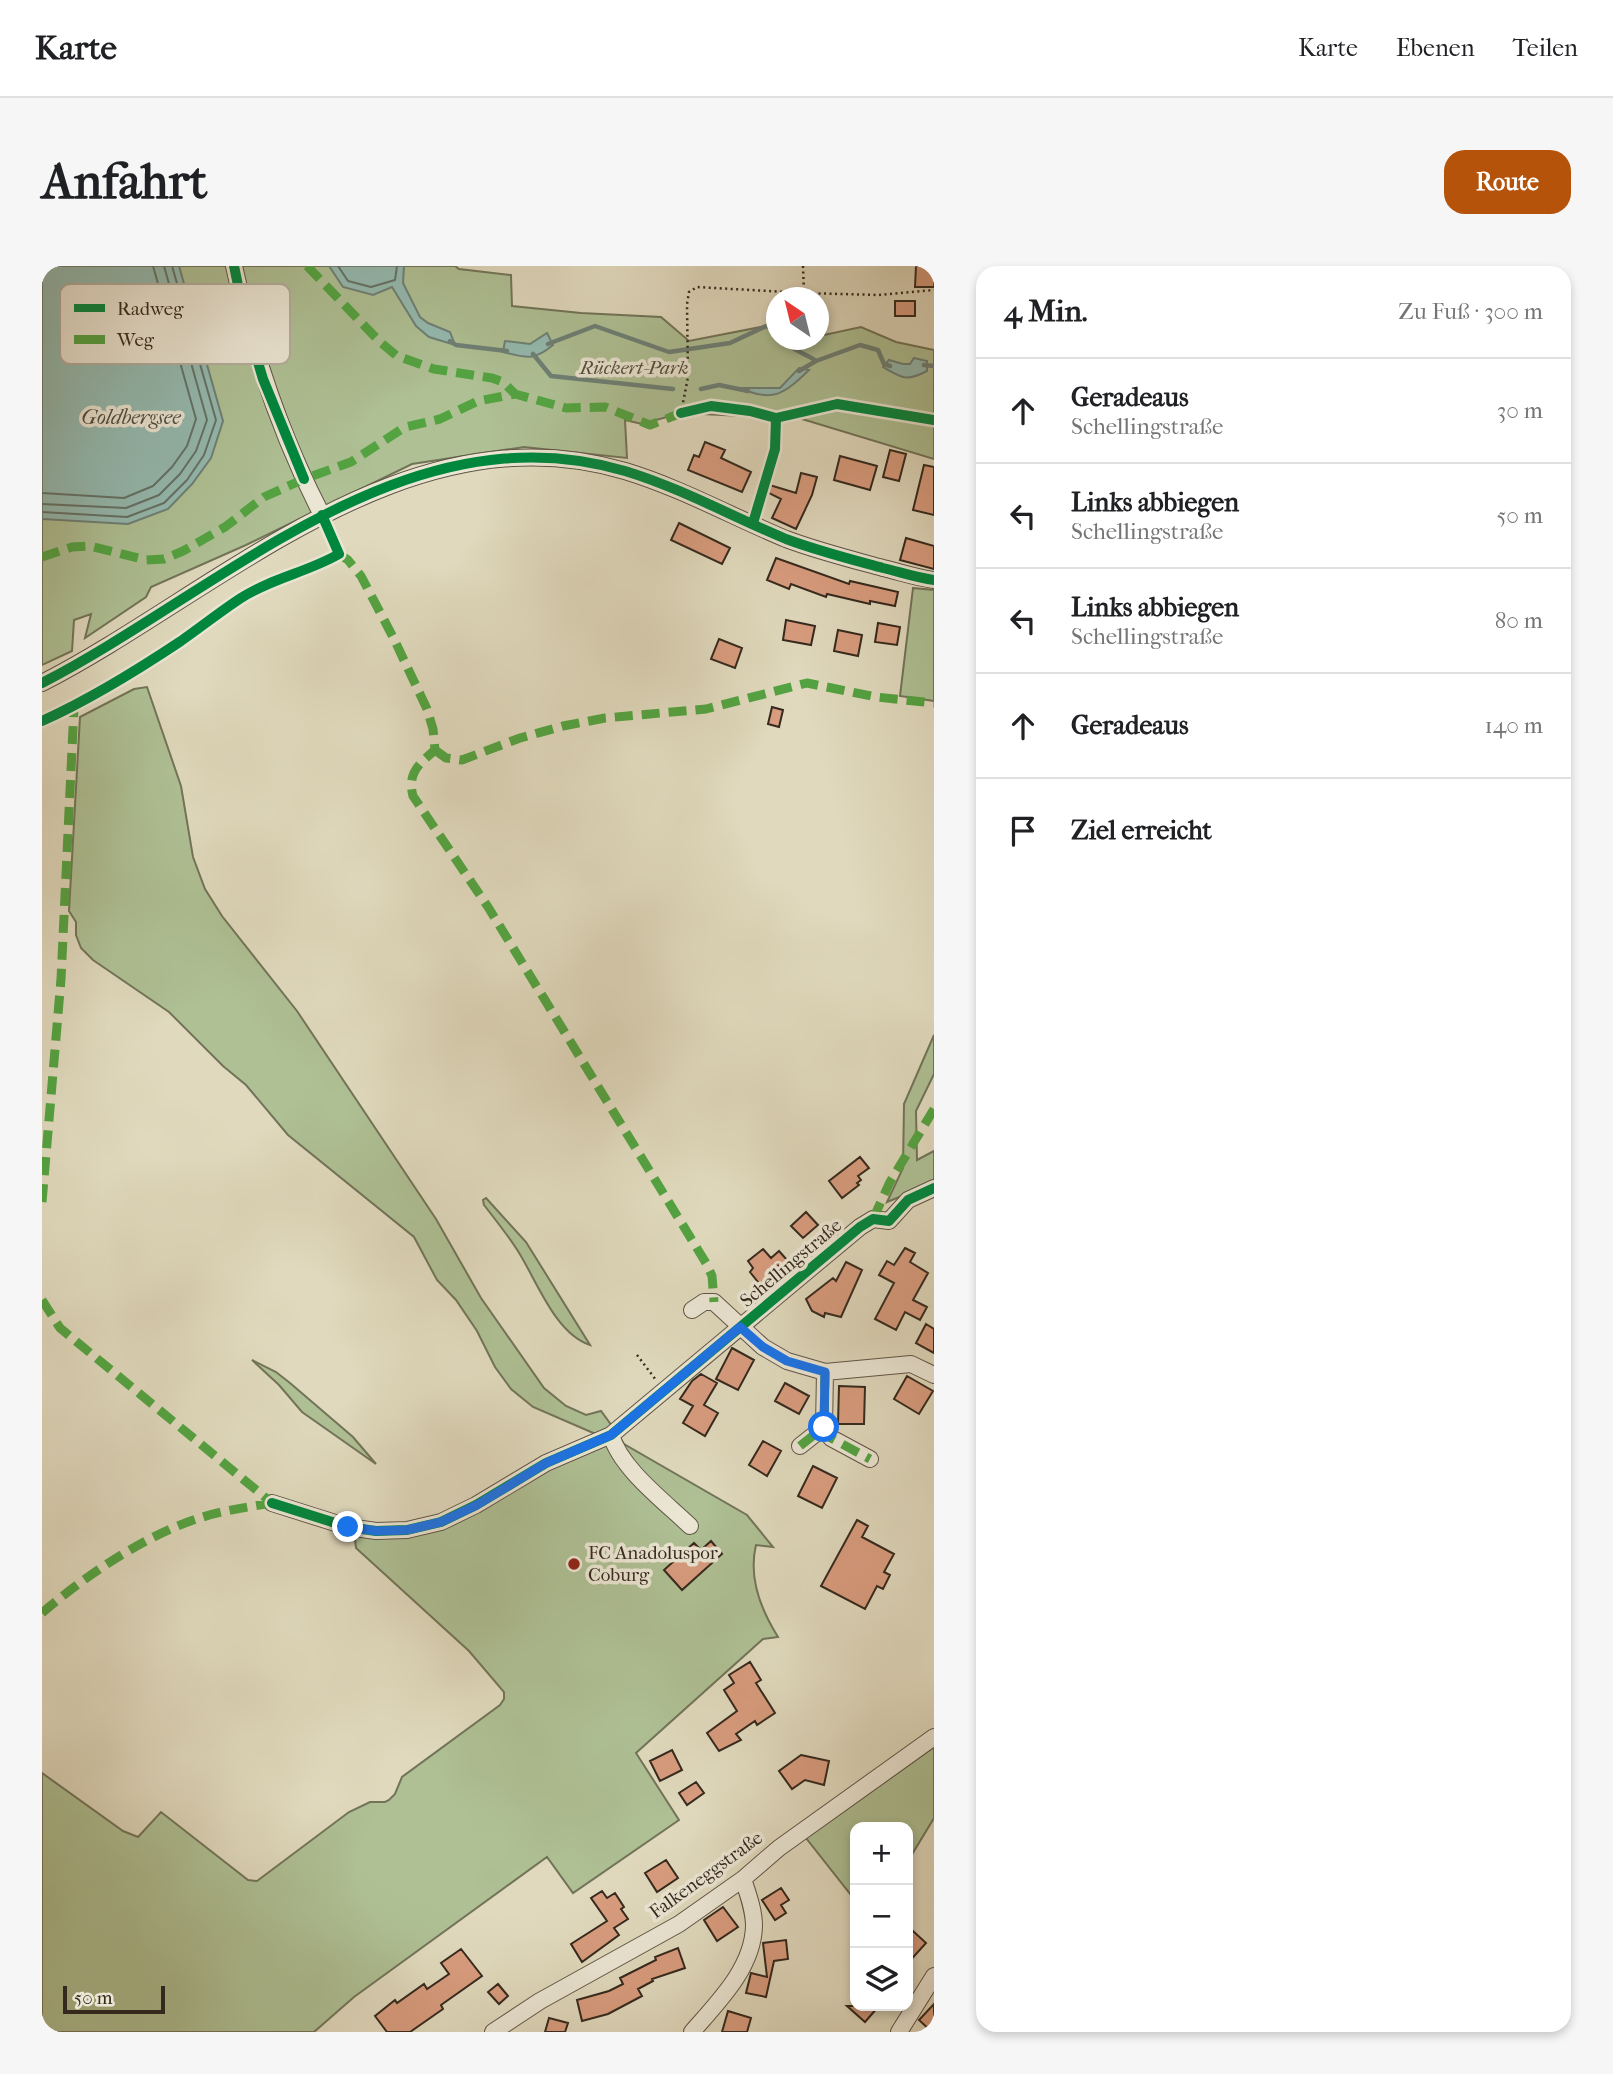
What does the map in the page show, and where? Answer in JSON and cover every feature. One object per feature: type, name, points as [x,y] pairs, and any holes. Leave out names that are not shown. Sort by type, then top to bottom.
[{"type":"street","points":[[234,266],[238,284]]},
{"type":"street","points":[[259,364],[304,479],[322,515]]},
{"type":"street","points":[[42,683],[98,652],[245,558],[322,515],[398,483],[474,464],[517,459],[555,459],[622,470],[648,478],[786,538],[833,555],[934,580]]},
{"type":"street","name":"Schellingstraße","points":[[272,1503],[348,1527],[376,1531],[407,1530],[441,1522],[477,1505],[546,1463],[611,1435],[860,1227],[873,1219],[889,1221],[908,1200],[934,1188]]},
{"type":"street","points":[[692,1310],[704,1302],[714,1301],[740,1327]]},
{"type":"street","name":"Schellingstraße","points":[[740,1327],[763,1347],[787,1361],[825,1372],[911,1364],[934,1375]]},
{"type":"street","points":[[825,1372],[824,1427],[831,1438],[870,1459]]},
{"type":"street","points":[[800,1446],[824,1427]]},
{"type":"street","points":[[611,1435],[614,1448],[628,1466],[690,1526]]},
{"type":"street","name":"Falkeneggstraße","points":[[493,2032],[540,2001],[679,1924],[743,1879],[779,1848],[934,1737]]},
{"type":"street","points":[[692,2032],[727,1992],[750,1946],[754,1927],[752,1905],[743,1879]]},
{"type":"street","points":[[899,2032],[934,1976]]},
{"type":"path","points":[[803,266],[804,287]]},
{"type":"path","points":[[681,413],[688,377],[687,304],[690,292],[697,286],[766,291]]},
{"type":"path","points":[[829,294],[879,295],[934,290]]},
{"type":"path","points":[[637,1356],[659,1384],[657,1397]]},
{"type":"green space","name":"Rückert-Park","points":[[42,266],[455,266],[459,269],[511,275],[512,306],[661,317],[689,341],[766,326],[766,350],[829,350],[829,334],[861,327],[896,342],[934,350],[934,459],[802,419],[681,413],[642,424],[625,420],[627,458],[524,447],[412,464],[246,545],[151,587],[146,597],[85,638],[91,614],[74,620],[72,651],[42,665]]},
{"type":"green space","points":[[913,588],[934,590],[934,701],[900,696]]},
{"type":"green space","points":[[147,687],[181,786],[193,857],[205,889],[222,916],[297,1011],[436,1219],[481,1298],[544,1388],[566,1406],[586,1415],[601,1411],[612,1426],[598,1435],[533,1407],[511,1389],[456,1300],[437,1280],[414,1237],[288,1135],[246,1085],[169,1012],[93,960],[81,948],[76,935],[76,922],[69,911],[80,717],[134,689]]},
{"type":"green space","points":[[934,1035],[934,1074],[916,1111],[917,1160],[934,1151],[934,1183],[887,1202],[903,1168],[904,1104]]},
{"type":"green space","points":[[486,1198],[526,1242],[590,1345],[577,1339],[556,1317],[516,1248],[484,1205],[483,1200]]},
{"type":"green space","points":[[252,1360],[276,1372],[290,1383],[353,1437],[376,1464],[302,1412],[279,1385]]},
{"type":"green space","points":[[619,1436],[624,1444],[747,1515],[773,1547],[756,1545],[754,1570],[761,1605],[778,1637],[763,1639],[636,1753],[679,1820],[573,1893],[547,1857],[354,1997],[314,2032],[42,2032],[42,1773],[123,1831],[138,1837],[161,1812],[248,1880],[257,1881],[349,1812],[370,1802],[389,1800],[395,1794],[402,1777],[500,1705],[504,1699],[504,1692],[469,1651],[356,1548],[355,1540],[359,1534],[413,1532],[547,1465]]},
{"type":"green space","points":[[934,1747],[934,1818],[913,1853],[913,1822],[850,1822],[850,1894],[806,1838]]},
{"type":"water","name":"Goldbergsee","points":[[42,266],[179,266],[184,284],[60,284],[60,364],[207,364],[223,421],[211,458],[192,484],[168,509],[128,524],[42,519]]},
{"type":"water","points":[[329,266],[404,266],[403,283],[420,317],[450,332],[455,345],[429,337],[416,326],[392,287],[373,295],[343,287]]},
{"type":"water","points":[[547,333],[553,345],[540,354],[524,357],[503,352],[505,341],[530,344]]},
{"type":"water","points":[[914,358],[927,361],[927,371],[914,377],[904,377],[883,367],[889,360],[910,364]]},
{"type":"water","points":[[799,368],[809,370],[778,394],[761,395],[740,388],[780,388]]},
{"type":"building","points":[[916,266],[934,266],[934,287],[915,287]]},
{"type":"building","points":[[895,301],[915,301],[915,316],[895,316]]},
{"type":"building","points":[[705,442],[725,450],[721,458],[751,472],[742,492],[688,470],[694,455],[699,457]]},
{"type":"building","points":[[890,450],[906,454],[899,481],[883,477]]},
{"type":"building","points":[[840,456],[877,466],[870,490],[834,480]]},
{"type":"building","points":[[924,465],[934,467],[934,515],[913,510]]},
{"type":"building","points":[[801,473],[817,477],[812,495],[796,529],[772,518],[781,499],[761,489],[763,483],[796,493]]},
{"type":"building","points":[[679,523],[730,548],[722,564],[671,540]]},
{"type":"building","points":[[906,538],[934,546],[934,569],[900,560]]},
{"type":"building","points":[[776,558],[849,584],[850,581],[898,592],[895,606],[870,601],[870,604],[827,594],[826,597],[791,584],[789,589],[767,580]]},
{"type":"building","points":[[786,620],[815,626],[811,645],[783,640]]},
{"type":"building","points":[[878,623],[900,627],[897,645],[875,642]]},
{"type":"building","points":[[838,630],[862,635],[858,656],[834,651]]},
{"type":"building","points":[[719,639],[742,648],[735,668],[711,659]]},
{"type":"building","points":[[772,707],[783,710],[779,727],[768,724]]},
{"type":"building","points":[[860,1157],[869,1168],[858,1176],[861,1180],[857,1183],[859,1185],[842,1198],[829,1181]]},
{"type":"building","points":[[806,1212],[818,1225],[803,1238],[791,1226]]},
{"type":"building","points":[[905,1248],[915,1253],[910,1262],[928,1273],[913,1300],[927,1307],[920,1320],[905,1312],[896,1330],[875,1319],[894,1283],[879,1275],[887,1261],[894,1265]]},
{"type":"building","points":[[763,1249],[771,1258],[779,1251],[787,1260],[779,1267],[782,1271],[762,1287],[750,1272],[753,1268],[748,1261]]},
{"type":"building","points":[[846,1262],[862,1270],[841,1317],[825,1313],[824,1317],[812,1311],[806,1299],[833,1278],[836,1281]]},
{"type":"building","points":[[926,1324],[934,1329],[934,1353],[916,1343]]},
{"type":"building","points":[[732,1348],[754,1360],[738,1390],[716,1379]]},
{"type":"building","points":[[701,1374],[717,1383],[704,1405],[718,1413],[705,1436],[683,1423],[693,1406],[680,1399],[692,1381]]},
{"type":"building","points":[[907,1376],[933,1391],[919,1414],[894,1399]]},
{"type":"building","points":[[785,1383],[809,1396],[799,1414],[775,1401]]},
{"type":"building","points":[[839,1386],[865,1387],[864,1424],[838,1424]]},
{"type":"building","points":[[763,1441],[781,1451],[767,1476],[749,1465]]},
{"type":"building","points":[[813,1466],[837,1478],[822,1508],[798,1496]]},
{"type":"building","points":[[857,1520],[868,1526],[862,1537],[894,1554],[884,1572],[890,1575],[883,1589],[877,1586],[865,1609],[821,1586]]},
{"type":"building","points":[[711,1541],[722,1554],[682,1590],[664,1570],[694,1543],[701,1550]]},
{"type":"building","points":[[750,1662],[761,1680],[756,1683],[775,1713],[757,1725],[755,1721],[736,1734],[741,1740],[719,1751],[707,1733],[737,1711],[724,1690],[734,1683],[729,1675]]},
{"type":"building","points":[[672,1750],[682,1770],[660,1781],[650,1761]]},
{"type":"building","points":[[801,1755],[829,1761],[824,1785],[805,1780],[792,1789],[779,1771]]},
{"type":"building","points":[[696,1782],[704,1793],[687,1805],[679,1793]]},
{"type":"building","points":[[666,1860],[678,1878],[657,1892],[645,1873]]},
{"type":"building","points":[[781,1888],[789,1900],[781,1905],[786,1913],[775,1920],[762,1900]]},
{"type":"building","points":[[602,1891],[607,1898],[615,1893],[628,1919],[614,1928],[619,1935],[582,1962],[571,1944],[607,1921],[591,1898]]},
{"type":"building","points":[[723,1907],[738,1927],[717,1941],[704,1920]]},
{"type":"building","points":[[913,1931],[926,1943],[913,1957]]},
{"type":"building","points":[[786,1940],[788,1959],[774,1961],[766,1997],[746,1993],[751,1973],[767,1977],[763,1943]]},
{"type":"building","points":[[678,1948],[685,1968],[652,1979],[653,1981],[638,1989],[642,1996],[608,2014],[582,2021],[577,2000],[623,1984],[620,1978],[656,1960],[655,1957]]},
{"type":"building","points":[[461,1949],[482,1976],[441,2005],[443,2009],[410,2032],[387,2032],[375,2016],[395,2000],[397,2003],[424,1984],[427,1989],[449,1974],[441,1963]]},
{"type":"building","points":[[498,1984],[508,1996],[499,2004],[488,1992]]},
{"type":"building","points":[[934,2004],[934,2032],[932,2032],[919,2020]]},
{"type":"building","points":[[728,2011],[751,2018],[747,2032],[722,2032]]},
{"type":"building","points":[[853,2011],[875,2011],[865,2022]]},
{"type":"building","points":[[549,2018],[568,2023],[565,2032],[545,2032]]},
{"type":"waterway","points":[[548,344],[595,326],[669,352],[730,343],[766,326]]},
{"type":"waterway","points":[[450,341],[456,345],[507,351]]},
{"type":"waterway","points":[[799,371],[816,361],[860,345],[878,350],[884,364],[890,366]]},
{"type":"waterway","points":[[797,350],[816,361]]},
{"type":"waterway","points":[[533,354],[551,376],[673,389]]},
{"type":"waterway","points":[[924,365],[934,366]]},
{"type":"waterway","points":[[701,389],[719,385],[748,391]]},
{"type":"marked path","points":[[307,266],[379,341],[397,356],[434,369],[492,378],[503,382],[515,394]]},
{"type":"marked path","points":[[42,557],[72,547],[90,546],[146,560],[164,559],[225,527],[264,497],[351,462],[405,427],[440,419],[478,401],[515,394],[566,408],[605,407],[650,425],[687,411]]},
{"type":"marked path","points":[[339,554],[348,560],[361,576],[427,709],[435,750],[419,765],[413,775],[413,796],[488,907],[706,1263],[712,1276],[714,1302]]},
{"type":"marked path","points":[[435,750],[446,758],[462,760],[520,738],[563,726],[605,718],[706,709],[807,683],[876,697],[934,703]]},
{"type":"marked path","points":[[42,1202],[61,979],[74,707]]},
{"type":"marked path","points":[[873,1219],[890,1182],[934,1109]]},
{"type":"marked path","points":[[42,1300],[60,1328],[272,1503]]},
{"type":"marked path","points":[[825,1372],[824,1427],[831,1438],[870,1459]]},
{"type":"marked path","points":[[800,1446],[824,1427]]},
{"type":"marked path","points":[[42,1613],[118,1557],[161,1534],[211,1515],[272,1503]]},
{"type":"cycle path","points":[[234,266],[238,284]]},
{"type":"cycle path","points":[[258,364],[304,479]]},
{"type":"cycle path","points":[[681,413],[711,406],[750,411],[776,418],[837,404],[934,420]]},
{"type":"cycle path","points":[[753,523],[775,449],[776,418]]},
{"type":"cycle path","points":[[42,683],[318,518],[391,485],[466,464],[544,458],[625,471],[798,543],[834,555],[934,580]]},
{"type":"cycle path","points":[[42,721],[130,674],[253,591],[339,554],[322,515]]},
{"type":"cycle path","points":[[272,1503],[348,1527],[376,1531],[407,1530],[441,1522],[476,1505],[546,1463],[611,1435],[860,1227],[873,1219],[889,1221],[908,1200],[934,1188]]},
{"type":"place","name":"FC Anadoluspor Coburg","points":[[574,1564]]},
{"type":"route","points":[[348,1527],[376,1531],[407,1530],[441,1522],[477,1505],[546,1463],[611,1435],[740,1327],[763,1347],[787,1361],[825,1372],[824,1427]]}]
